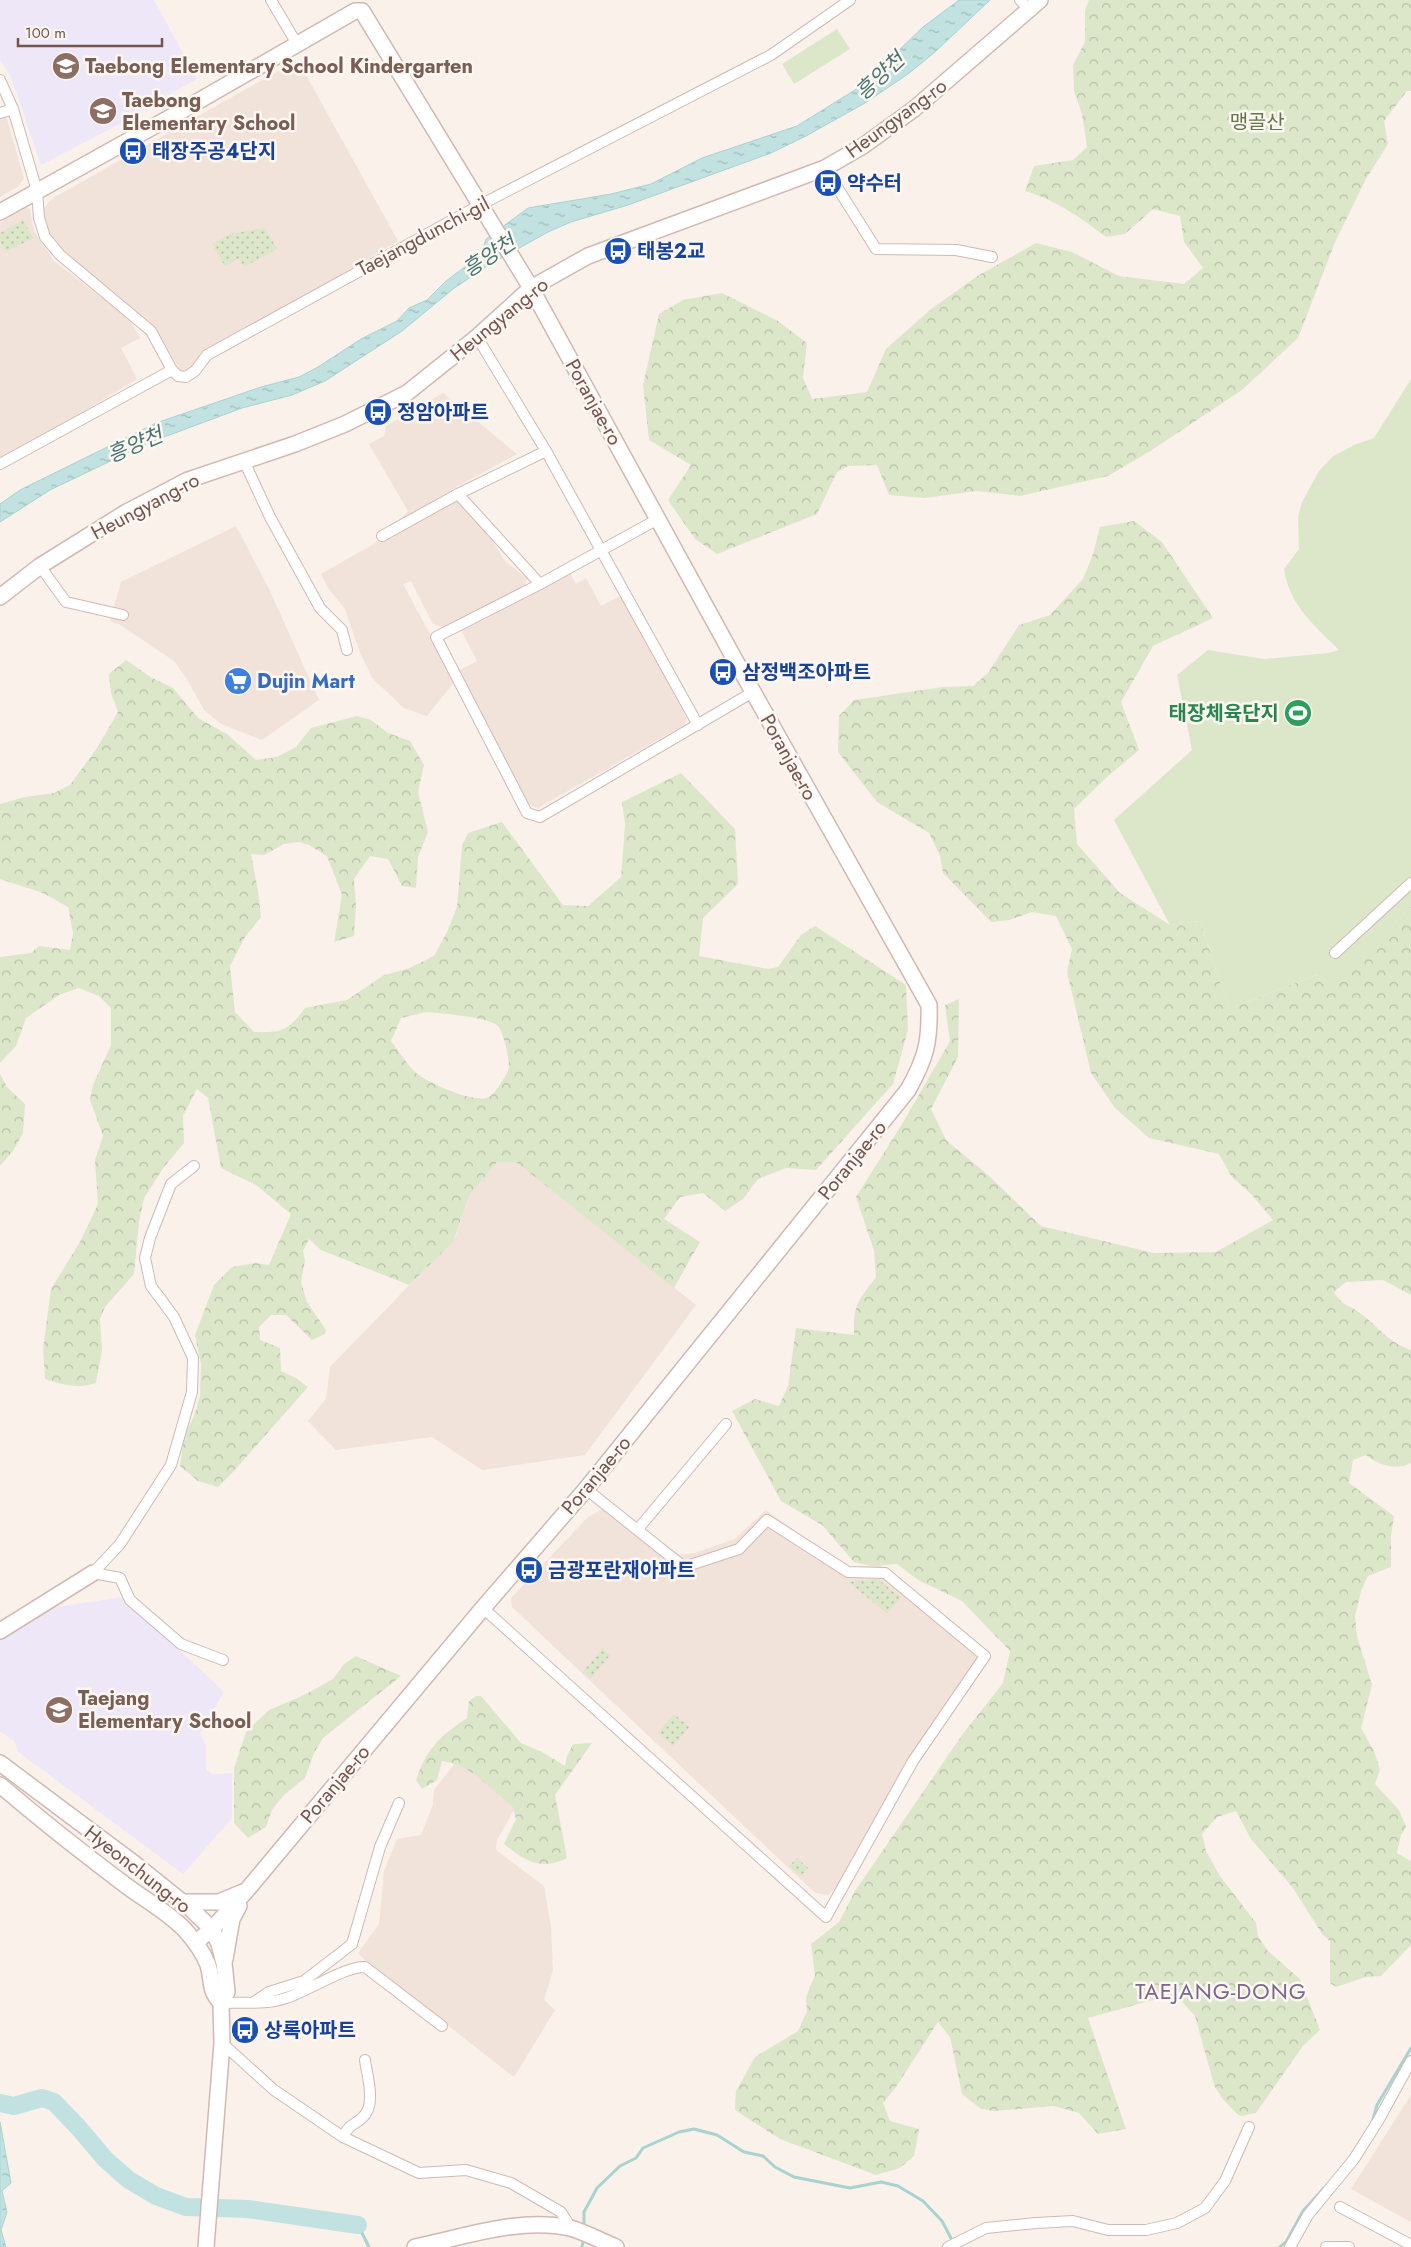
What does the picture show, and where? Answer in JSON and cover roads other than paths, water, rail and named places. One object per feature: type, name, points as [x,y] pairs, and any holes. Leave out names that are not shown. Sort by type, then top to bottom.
[{"type":"street","points":[[0,212],[297,44],[271,0]]},
{"type":"street","name":"Taejangdunchi-gil","points":[[172,370],[178,376],[186,377],[195,371],[207,355],[480,205],[771,55],[850,0]]},
{"type":"street","name":"Heungyang-ro","points":[[0,596],[40,566],[126,513],[188,480],[346,424],[407,393],[477,337],[531,288],[588,256],[825,168],[863,146],[914,109],[1028,3]]},
{"type":"street","name":"Poranjae-ro","points":[[196,1942],[212,1929],[247,1890],[482,1608],[586,1489],[908,1090],[922,1065],[930,1031],[930,1006],[753,692],[531,288],[362,11],[355,11],[297,44]]},
{"type":"street","points":[[0,80],[13,109],[37,191],[39,218],[45,237],[60,255],[151,331],[172,370],[0,464]]},
{"type":"street","points":[[0,114],[13,109]]},
{"type":"street","points":[[825,168],[876,250],[956,250],[992,256]]},
{"type":"street","points":[[477,337],[546,451],[698,724]]},
{"type":"street","points":[[382,536],[458,494],[546,451]]},
{"type":"street","points":[[244,461],[270,517],[320,608],[342,630],[347,650]]},
{"type":"street","points":[[458,494],[540,584]]},
{"type":"street","points":[[658,519],[540,584],[436,637],[527,813],[540,817],[753,692]]},
{"type":"street","points":[[40,566],[66,602],[123,615]]},
{"type":"street","points":[[1335,953],[1411,884]]},
{"type":"street","points":[[0,1630],[93,1573],[120,1544],[171,1465],[192,1392],[193,1358],[174,1317],[151,1286],[145,1258],[150,1238],[171,1184],[194,1166]]},
{"type":"street","points":[[638,1529],[726,1424]]},
{"type":"street","points":[[482,1608],[826,1917],[913,1760],[985,1656],[885,1573],[848,1572],[767,1520],[739,1549],[684,1567],[586,1489]]},
{"type":"street","points":[[93,1573],[120,1578],[130,1600],[182,1644],[223,1660]]},
{"type":"street","name":"Hyeonchung-ro","points":[[0,1763],[135,1864],[212,1929],[224,1963],[227,1992],[222,2003],[222,2043],[206,2247]]},
{"type":"street","name":"Hyeonchung-ro","points":[[0,1785],[40,1819],[170,1916],[196,1942],[208,1965],[214,1995],[222,2003]]},
{"type":"street","points":[[254,2002],[269,1992],[304,1981],[352,1944],[380,1847],[399,1803]]},
{"type":"street","points":[[181,1902],[218,1902],[247,1890]]},
{"type":"street","points":[[224,1963],[232,1919],[247,1890]]},
{"type":"street","points":[[222,2003],[254,2002],[267,2004],[317,1986],[354,1966],[365,1967],[442,2026]]},
{"type":"street","points":[[222,2043],[274,2090],[343,2137],[419,2174],[466,2170],[511,2183],[561,2212],[573,2229]]},
{"type":"street","points":[[343,2137],[349,2126],[364,2117],[370,2102],[365,2060]]},
{"type":"street","points":[[1290,2247],[1308,2215],[1354,2159],[1378,2121],[1411,2061]]},
{"type":"street","points":[[948,2247],[986,2228],[1036,2222],[1073,2221],[1108,2230],[1136,2230],[1176,2224],[1205,2208],[1226,2181],[1249,2127]]},
{"type":"street","points":[[1340,2207],[1411,2245]]},
{"type":"street","points":[[415,2247],[515,2226],[539,2225],[573,2229],[616,2247]]},
{"type":"street","points":[[1326,2247],[1349,2247]]},
{"type":"water","name":"흥양천","points":[[959,0],[990,0],[935,52],[908,74],[865,103],[806,136],[771,153],[628,205],[571,222],[548,232],[487,266],[453,289],[402,331],[325,381],[292,395],[242,408],[148,443],[50,490],[0,522],[0,504],[20,490],[156,423],[261,387],[299,377],[361,339],[397,321],[409,308],[427,300],[446,281],[481,255],[486,239],[528,208],[611,194],[651,184],[702,158],[797,126],[863,85],[923,27]]},
{"type":"water","points":[[0,2122],[11,2183],[2,2191],[7,2212],[1,2230],[6,2247],[0,2247]]},
{"type":"waterway","points":[[1372,2123],[1377,2105],[1411,2048]]},
{"type":"waterway","points":[[0,2103],[14,2106],[42,2098],[54,2102],[105,2159],[129,2180],[156,2196],[186,2207],[248,2209],[358,2225]]},
{"type":"waterway","points":[[584,2227],[584,2212],[597,2188],[620,2166],[636,2158],[643,2148],[679,2132],[694,2129],[717,2135],[744,2152],[763,2156],[775,2167],[794,2177],[850,2188],[881,2182],[898,2186],[923,2201],[942,2221],[953,2242]]},
{"type":"waterway","points":[[1280,2247],[1286,2242],[1303,2211],[1324,2188]]},
{"type":"waterway","points":[[358,2225],[369,2247]]},
{"type":"waterway","points":[[582,2247],[584,2238]]},
{"type":"place","name":"Taebong Elementary School Kindergarten","points":[[66,66]]},
{"type":"place","name":"Taebong Elementary School","points":[[103,111]]},
{"type":"place","name":"태장주공4단지","points":[[133,151]]},
{"type":"place","name":"약수터","points":[[828,183]]},
{"type":"place","name":"태봉2교","points":[[618,251]]},
{"type":"place","name":"정암아파트","points":[[378,412]]},
{"type":"place","name":"삼정백조아파트","points":[[723,672]]},
{"type":"place","name":"Dujin Mart","points":[[238,681]]},
{"type":"place","name":"태장체육단지","points":[[1298,713]]},
{"type":"place","name":"금광포란재아파트","points":[[529,1570]]},
{"type":"place","name":"Taejang Elementary School","points":[[59,1710]]},
{"type":"place","name":"상록아파트","points":[[245,2030]]},
{"type":"district","name":"TAEJANG-DONG","points":[[1221,1991]]},
{"type":"park label","name":"맹골산","points":[[1257,122]]}]
